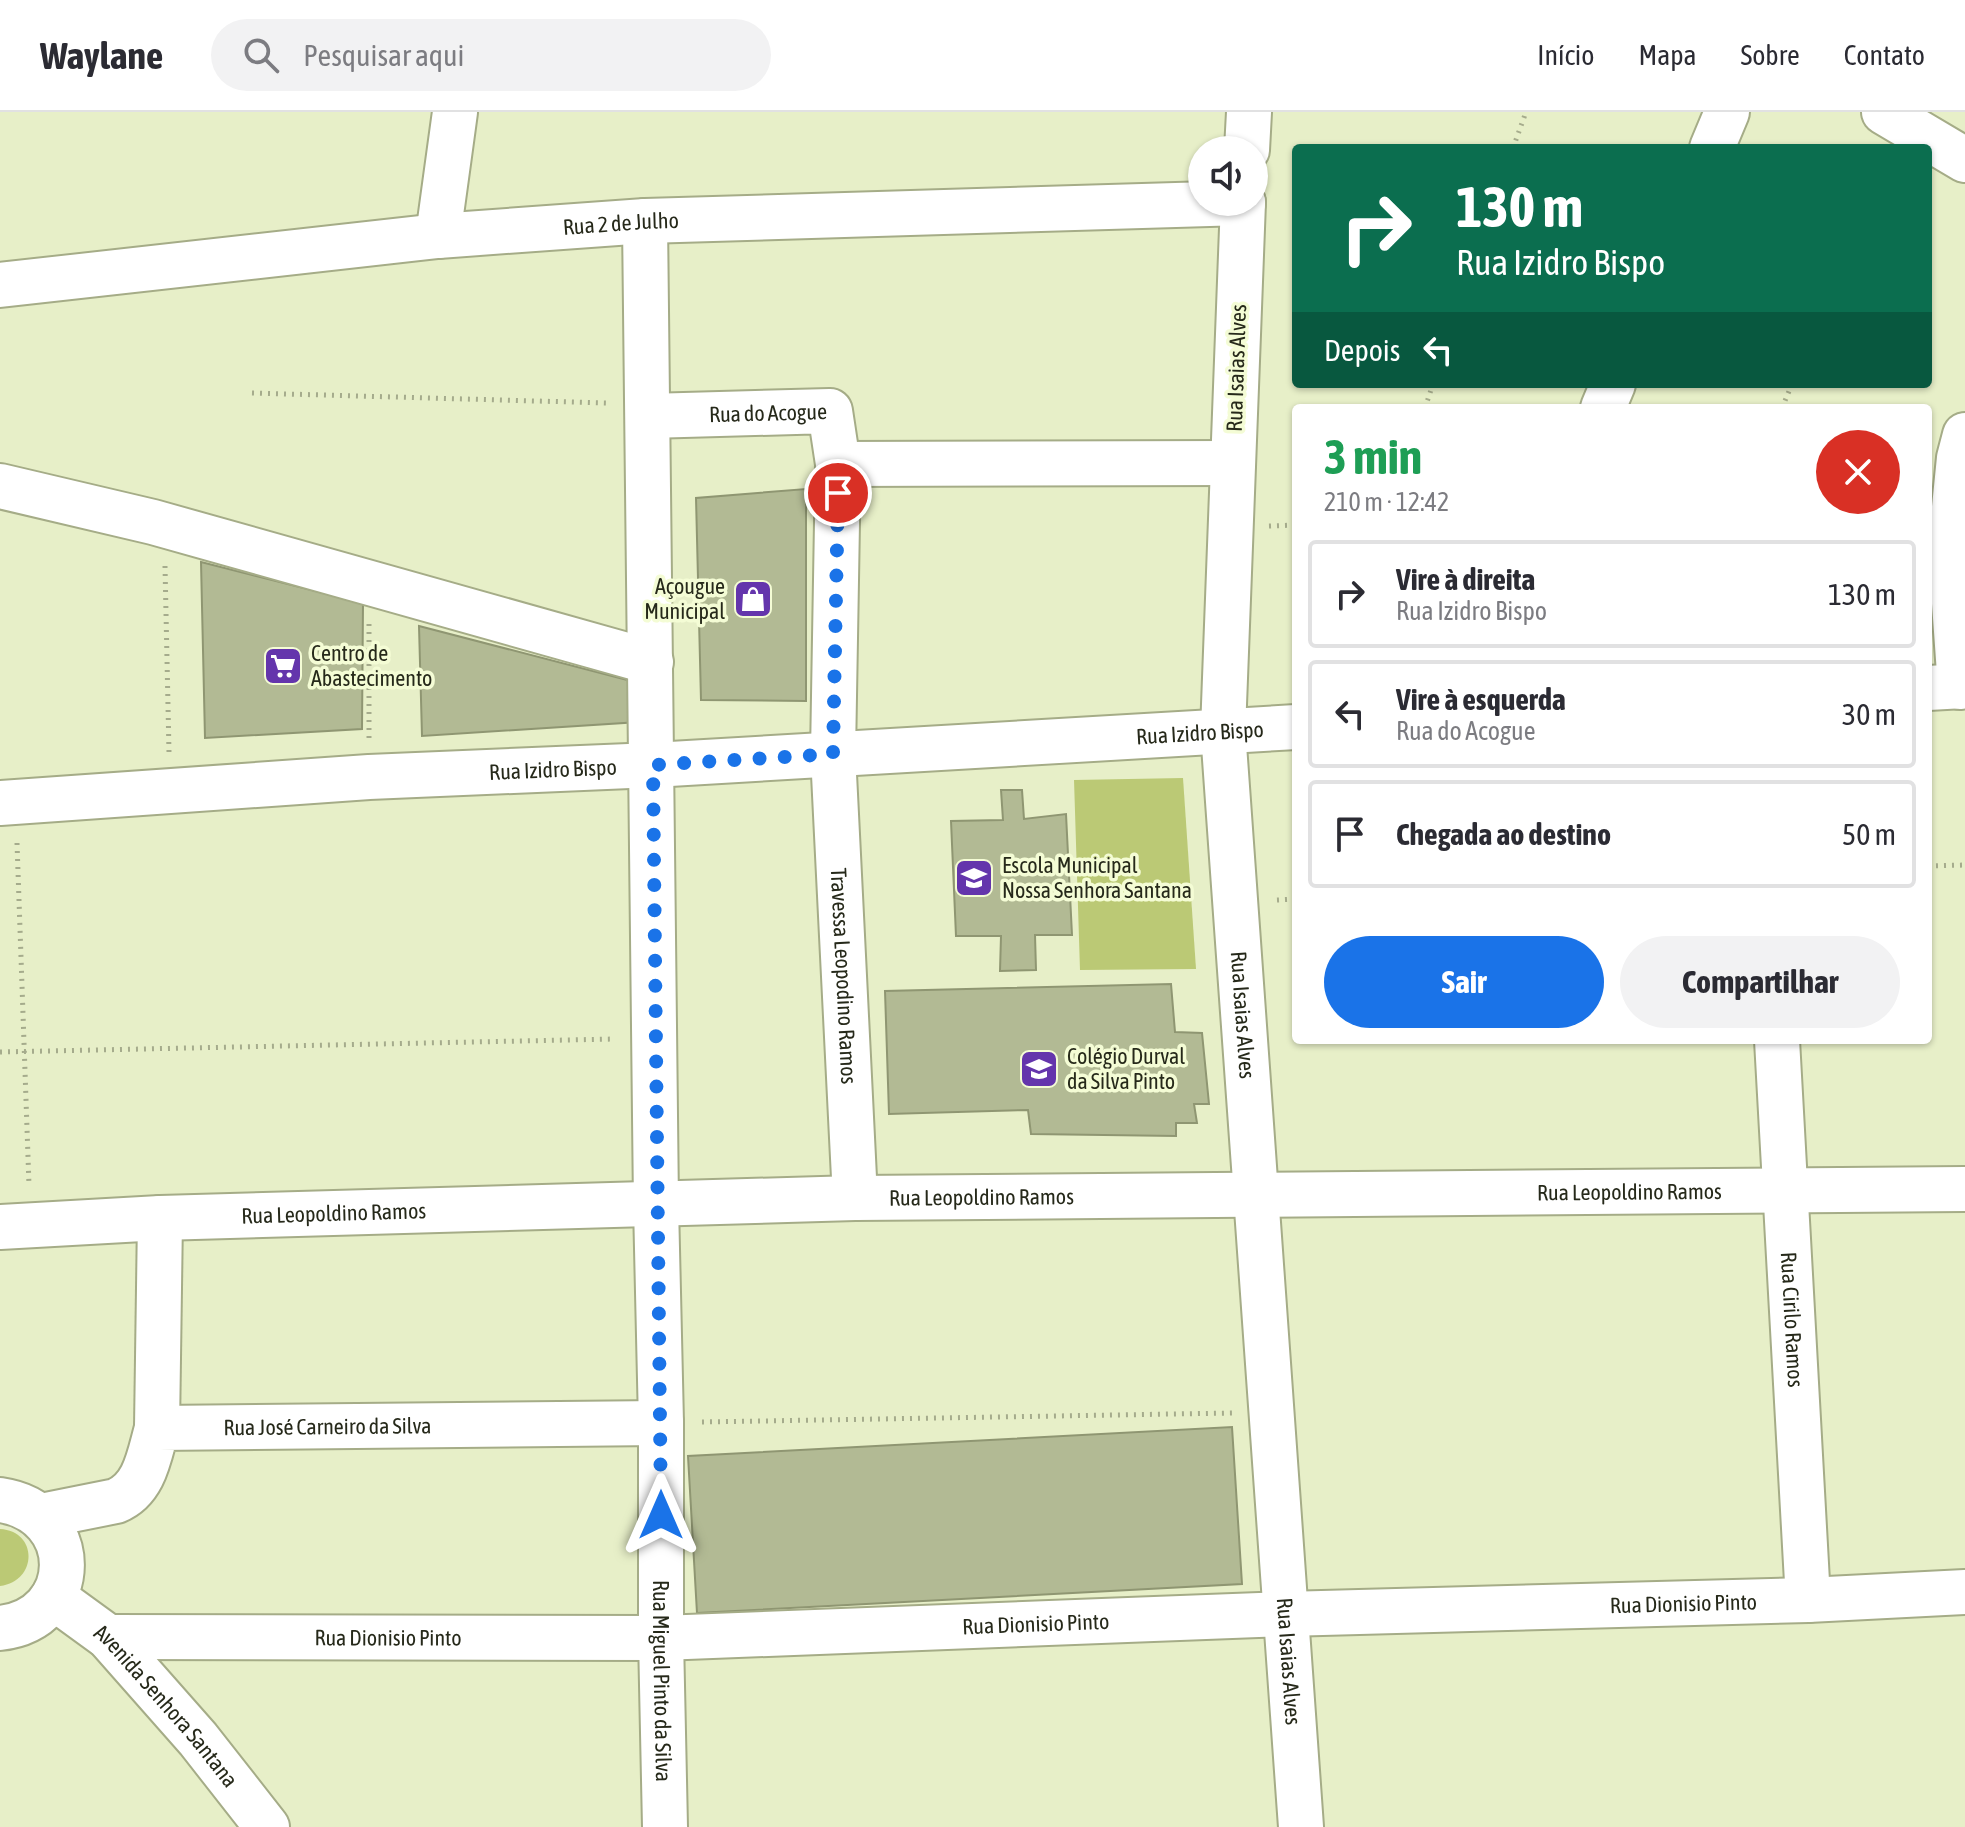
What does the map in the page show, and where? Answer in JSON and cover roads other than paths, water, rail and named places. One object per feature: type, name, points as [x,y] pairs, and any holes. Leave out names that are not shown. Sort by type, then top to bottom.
[{"type":"street","points":[[438,236],[455,112]]},
{"type":"street","points":[[1248,136],[1249,112]]},
{"type":"street","points":[[1714,144],[1727,112]]},
{"type":"street","points":[[1884,112],[1965,160]]},
{"type":"street","name":"Rua 2 de Julho","points":[[0,285],[438,236],[645,221],[1188,204]]},
{"type":"street","name":"Rua Isaias Alves","points":[[1242,216],[1223,731],[1301,1827]]},
{"type":"street","points":[[645,221],[653,765]]},
{"type":"street","name":"Rua do Acogue","points":[[648,410],[830,411],[838,464],[833,754]]},
{"type":"street","points":[[1951,687],[1950,547],[1959,458],[1965,435]]},
{"type":"street","points":[[838,464],[1233,463]]},
{"type":"street","points":[[0,486],[165,525],[651,662]]},
{"type":"street","name":"Rua Izidro Bispo","points":[[8,803],[369,777],[653,765],[1292,727]]},
{"type":"street","name":"Travessa Leopodino Ramos","points":[[833,754],[855,1198]]},
{"type":"street","name":"Rua Miguel Pinto da Silva","points":[[653,765],[665,1827]]},
{"type":"street","name":"Rua Cirilo Ramos","points":[[1777,1044],[1808,1600]]},
{"type":"street","name":"Rua Leopoldino Ramos","points":[[16,1226],[160,1218],[855,1198],[1785,1193],[1965,1189]]},
{"type":"street","points":[[41,1516],[116,1501],[127,1496],[139,1483],[145,1470],[157,1428],[160,1218]]},
{"type":"street","name":"Rua José Carneiro da Silva","points":[[157,1428],[661,1423]]},
{"type":"street","points":[[0,1500],[22,1505],[41,1516],[60,1546],[60,1581],[53,1597],[40,1613],[22,1623],[0,1628]]},
{"type":"street","name":"Rua Dionisio Pinto","points":[[108,1637],[661,1638],[1285,1614],[1808,1600],[1965,1592]]},
{"type":"street","name":"Avenida Senhora Santana","points":[[53,1597],[108,1637],[198,1739],[267,1827]]},
{"type":"place","name":"Açougue Municipal","points":[[753,599]]},
{"type":"place","name":"Centro de Abastecimento","points":[[283,666]]},
{"type":"place","name":"Escola Municipal Nossa Senhora Santana","points":[[974,878]]},
{"type":"place","name":"Colégio Durval da Silva Pinto","points":[[1039,1069]]}]
